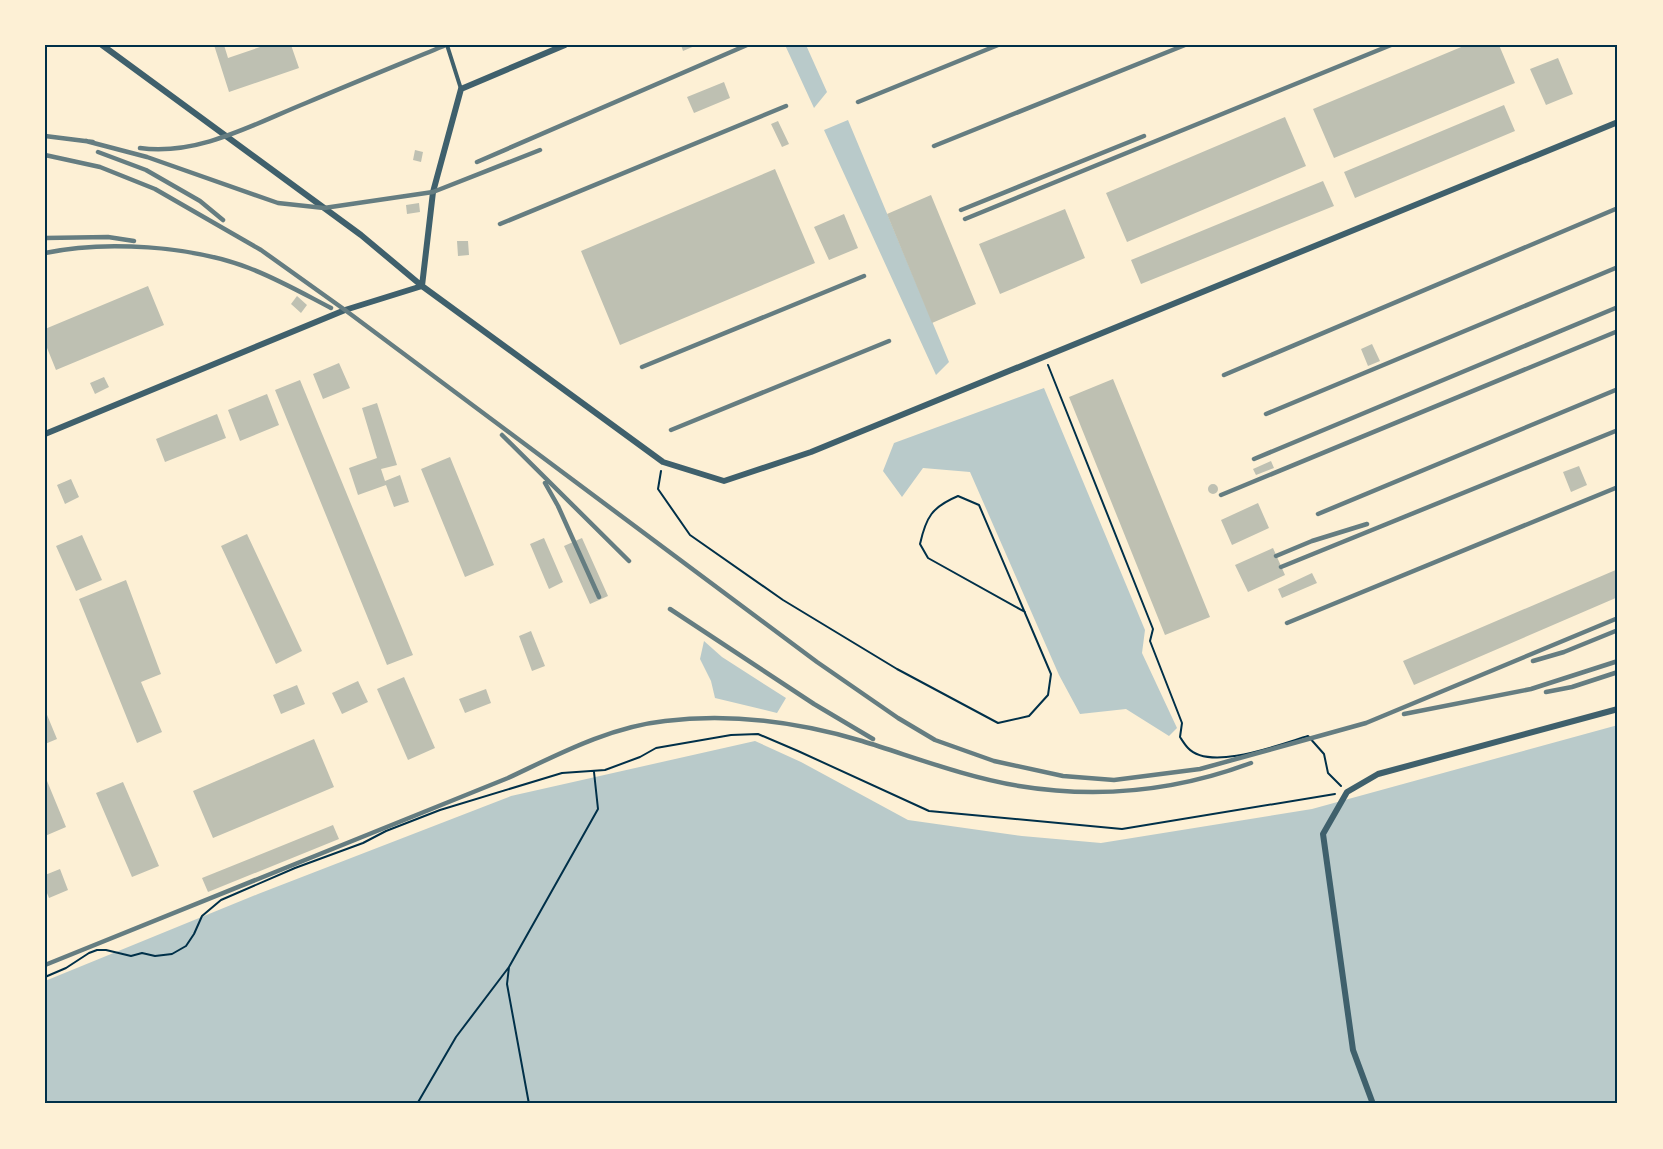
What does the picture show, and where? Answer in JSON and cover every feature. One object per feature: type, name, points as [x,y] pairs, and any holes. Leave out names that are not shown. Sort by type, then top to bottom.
[{"type":"street","points":[[102,45],[361,235],[422,286],[663,462],[724,481],[811,452],[1618,122]]},
{"type":"street","points":[[422,286],[433,192],[461,89],[565,45]]},
{"type":"street","points":[[45,434],[345,310],[422,286]]},
{"type":"street","points":[[1373,1104],[1353,1050],[1323,834],[1347,792],[1378,774],[1618,709]]},
{"type":"lane","points":[[447,45],[461,89]]},
{"type":"path","points":[[1044,357],[1154,629],[1150,641],[1182,723],[1180,737],[1189,750],[1208,758],[1229,758],[1308,736],[1324,754],[1328,773],[1347,792]]},
{"type":"path","points":[[663,462],[658,489],[690,535],[792,606],[897,669],[998,723],[1029,716],[1048,695],[1051,674],[979,505],[958,496],[941,503],[924,523],[920,544],[928,558],[1024,612]]},
{"type":"path","points":[[45,976],[66,968],[97,950],[131,956],[142,953],[155,956],[180,951],[190,941],[202,916],[214,904],[295,868],[366,842],[414,819],[480,796],[562,773],[594,772],[613,767],[656,748],[732,735],[758,734],[929,811],[1122,830],[1347,792]]},
{"type":"path","points":[[417,1104],[456,1037],[509,967],[598,809],[594,772]]},
{"type":"path","points":[[509,967],[507,984],[529,1104]]},
{"type":"shaded area","points":[[785,45],[806,45],[827,92],[814,108]]},
{"type":"shaded area","points":[[848,120],[949,362],[936,375],[824,130]]},
{"type":"shaded area","points":[[1044,388],[1145,630],[1142,653],[1177,728],[1169,736],[1126,709],[1080,714],[1059,675],[970,472],[923,468],[902,497],[883,471],[894,443]]},
{"type":"shaded area","points":[[704,641],[722,657],[786,698],[777,713],[715,698],[711,681],[700,659]]},
{"type":"shaded area","points":[[1618,725],[1618,1104],[45,1104],[45,981],[258,894],[511,796],[755,741],[801,762],[908,820],[1022,836],[1101,843],[1312,809]]},
{"type":"building","points":[[214,45],[224,45],[228,58],[266,45],[291,45],[299,68],[229,92]]},
{"type":"building","points":[[681,45],[697,45],[683,51]]},
{"type":"building","points":[[1466,45],[1499,45],[1515,83],[1334,158],[1313,109]]},
{"type":"building","points":[[1558,58],[1573,94],[1546,105],[1530,69]]},
{"type":"building","points":[[724,82],[730,98],[694,113],[687,97]]},
{"type":"building","points":[[1504,105],[1515,131],[1355,198],[1344,172]]},
{"type":"building","points":[[1285,117],[1306,166],[1127,242],[1106,193]]},
{"type":"building","points":[[778,121],[789,144],[782,147],[771,124]]},
{"type":"building","points":[[415,150],[423,152],[421,162],[413,160]]},
{"type":"building","points":[[775,169],[815,263],[620,345],[581,251]]},
{"type":"building","points":[[1323,181],[1334,206],[1141,284],[1131,260]]},
{"type":"building","points":[[931,195],[976,304],[932,323],[887,214]]},
{"type":"building","points":[[419,203],[420,212],[407,214],[406,205]]},
{"type":"building","points":[[1065,209],[1085,258],[1000,294],[979,244]]},
{"type":"building","points":[[844,214],[858,248],[829,260],[814,227]]},
{"type":"building","points":[[457,241],[468,241],[469,255],[458,256]]},
{"type":"building","points":[[148,286],[164,325],[56,370],[45,343],[45,329]]},
{"type":"building","points":[[297,296],[307,305],[301,313],[291,304]]},
{"type":"building","points":[[1372,344],[1380,361],[1368,366],[1361,349]]},
{"type":"building","points":[[339,363],[350,388],[323,399],[313,374]]},
{"type":"building","points":[[104,377],[109,387],[95,394],[90,383]]},
{"type":"building","points":[[1113,379],[1210,617],[1165,635],[1069,397]]},
{"type":"building","points":[[300,380],[413,655],[387,665],[275,390]]},
{"type":"building","points":[[267,394],[279,425],[240,441],[228,410]]},
{"type":"building","points":[[377,403],[397,465],[381,469],[385,481],[400,475],[409,502],[394,507],[386,485],[358,495],[349,468],[377,458],[362,408]]},
{"type":"building","points":[[217,414],[226,438],[165,462],[156,439]]},
{"type":"building","points":[[450,457],[494,565],[465,577],[421,469]]},
{"type":"building","points":[[1271,461],[1274,468],[1256,475],[1253,469]]},
{"type":"building","points":[[1579,466],[1587,485],[1571,492],[1563,472]]},
{"type":"building","points":[[71,479],[79,497],[65,504],[57,485]]},
{"type":"building","points":[[1213,484],[1217,485],[1217,493],[1213,494],[1209,493],[1208,489],[1209,485]]},
{"type":"building","points":[[1258,503],[1269,528],[1232,545],[1221,520]]},
{"type":"building","points":[[247,534],[302,651],[276,664],[221,546]]},
{"type":"building","points":[[82,535],[102,580],[76,591],[56,546]]},
{"type":"building","points":[[544,538],[563,582],[549,589],[530,544]]},
{"type":"building","points":[[582,538],[608,596],[590,604],[564,546]]},
{"type":"building","points":[[1273,548],[1285,575],[1248,592],[1235,565]]},
{"type":"building","points":[[1618,569],[1618,597],[1414,685],[1403,661]]},
{"type":"building","points":[[1312,573],[1317,583],[1282,598],[1278,589]]},
{"type":"building","points":[[126,580],[161,674],[141,682],[162,732],[137,743],[79,599]]},
{"type":"building","points":[[531,631],[545,666],[532,671],[519,636]]},
{"type":"building","points":[[404,677],[435,748],[408,760],[377,689]]},
{"type":"building","points":[[358,681],[368,702],[342,714],[332,693]]},
{"type":"building","points":[[297,685],[305,704],[281,714],[273,695]]},
{"type":"building","points":[[486,689],[491,703],[465,713],[459,699]]},
{"type":"building","points":[[45,710],[57,739],[45,744]]},
{"type":"building","points":[[314,739],[334,787],[213,838],[193,791]]},
{"type":"building","points":[[45,776],[66,827],[45,836]]},
{"type":"building","points":[[123,782],[159,866],[132,877],[96,793]]},
{"type":"building","points":[[333,825],[339,839],[208,892],[202,878]]},
{"type":"building","points":[[60,869],[68,890],[49,898],[45,888],[45,875]]},
{"type":"railway","points":[[140,148],[183,147],[204,143],[246,129],[446,45]]},
{"type":"railway","points":[[477,162],[747,45]]},
{"type":"railway","points":[[858,102],[998,45]]},
{"type":"railway","points":[[934,146],[1185,45]]},
{"type":"railway","points":[[965,219],[1391,45]]},
{"type":"railway","points":[[500,224],[786,106]]},
{"type":"railway","points":[[45,136],[93,142]]},
{"type":"railway","points":[[961,210],[1144,136]]},
{"type":"railway","points":[[86,141],[147,157],[278,203],[324,208],[433,192],[540,150]]},
{"type":"railway","points":[[98,152],[146,170],[200,201],[223,220]]},
{"type":"railway","points":[[45,155],[100,167],[155,189],[261,250],[345,310],[817,662],[898,718],[935,740],[994,761],[1063,776],[1114,780],[1200,769],[1366,723],[1618,618]]},
{"type":"railway","points":[[1224,375],[1618,208]]},
{"type":"railway","points":[[45,238],[108,237],[134,241]]},
{"type":"railway","points":[[45,253],[121,246],[148,247],[202,255],[260,272],[331,308]]},
{"type":"railway","points":[[1266,414],[1618,267]]},
{"type":"railway","points":[[642,367],[864,276]]},
{"type":"railway","points":[[1254,459],[1618,307]]},
{"type":"railway","points":[[1221,495],[1618,331]]},
{"type":"railway","points":[[671,430],[889,341]]},
{"type":"railway","points":[[1318,514],[1618,389]]},
{"type":"railway","points":[[1281,567],[1618,430]]},
{"type":"railway","points":[[502,435],[629,561]]},
{"type":"railway","points":[[545,483],[558,506],[599,597]]},
{"type":"railway","points":[[1287,623],[1618,487]]},
{"type":"railway","points":[[1276,556],[1312,541],[1367,524]]},
{"type":"railway","points":[[670,609],[814,704],[873,739]]},
{"type":"railway","points":[[1533,661],[1564,652],[1618,630]]},
{"type":"railway","points":[[1404,714],[1531,689],[1618,661]]},
{"type":"railway","points":[[1546,692],[1572,687],[1618,672]]},
{"type":"railway","points":[[45,965],[508,778],[564,751],[644,724],[715,718],[789,724],[838,734],[959,772],[999,782],[1078,792],[1107,792],[1165,786],[1223,773],[1251,763]]}]
